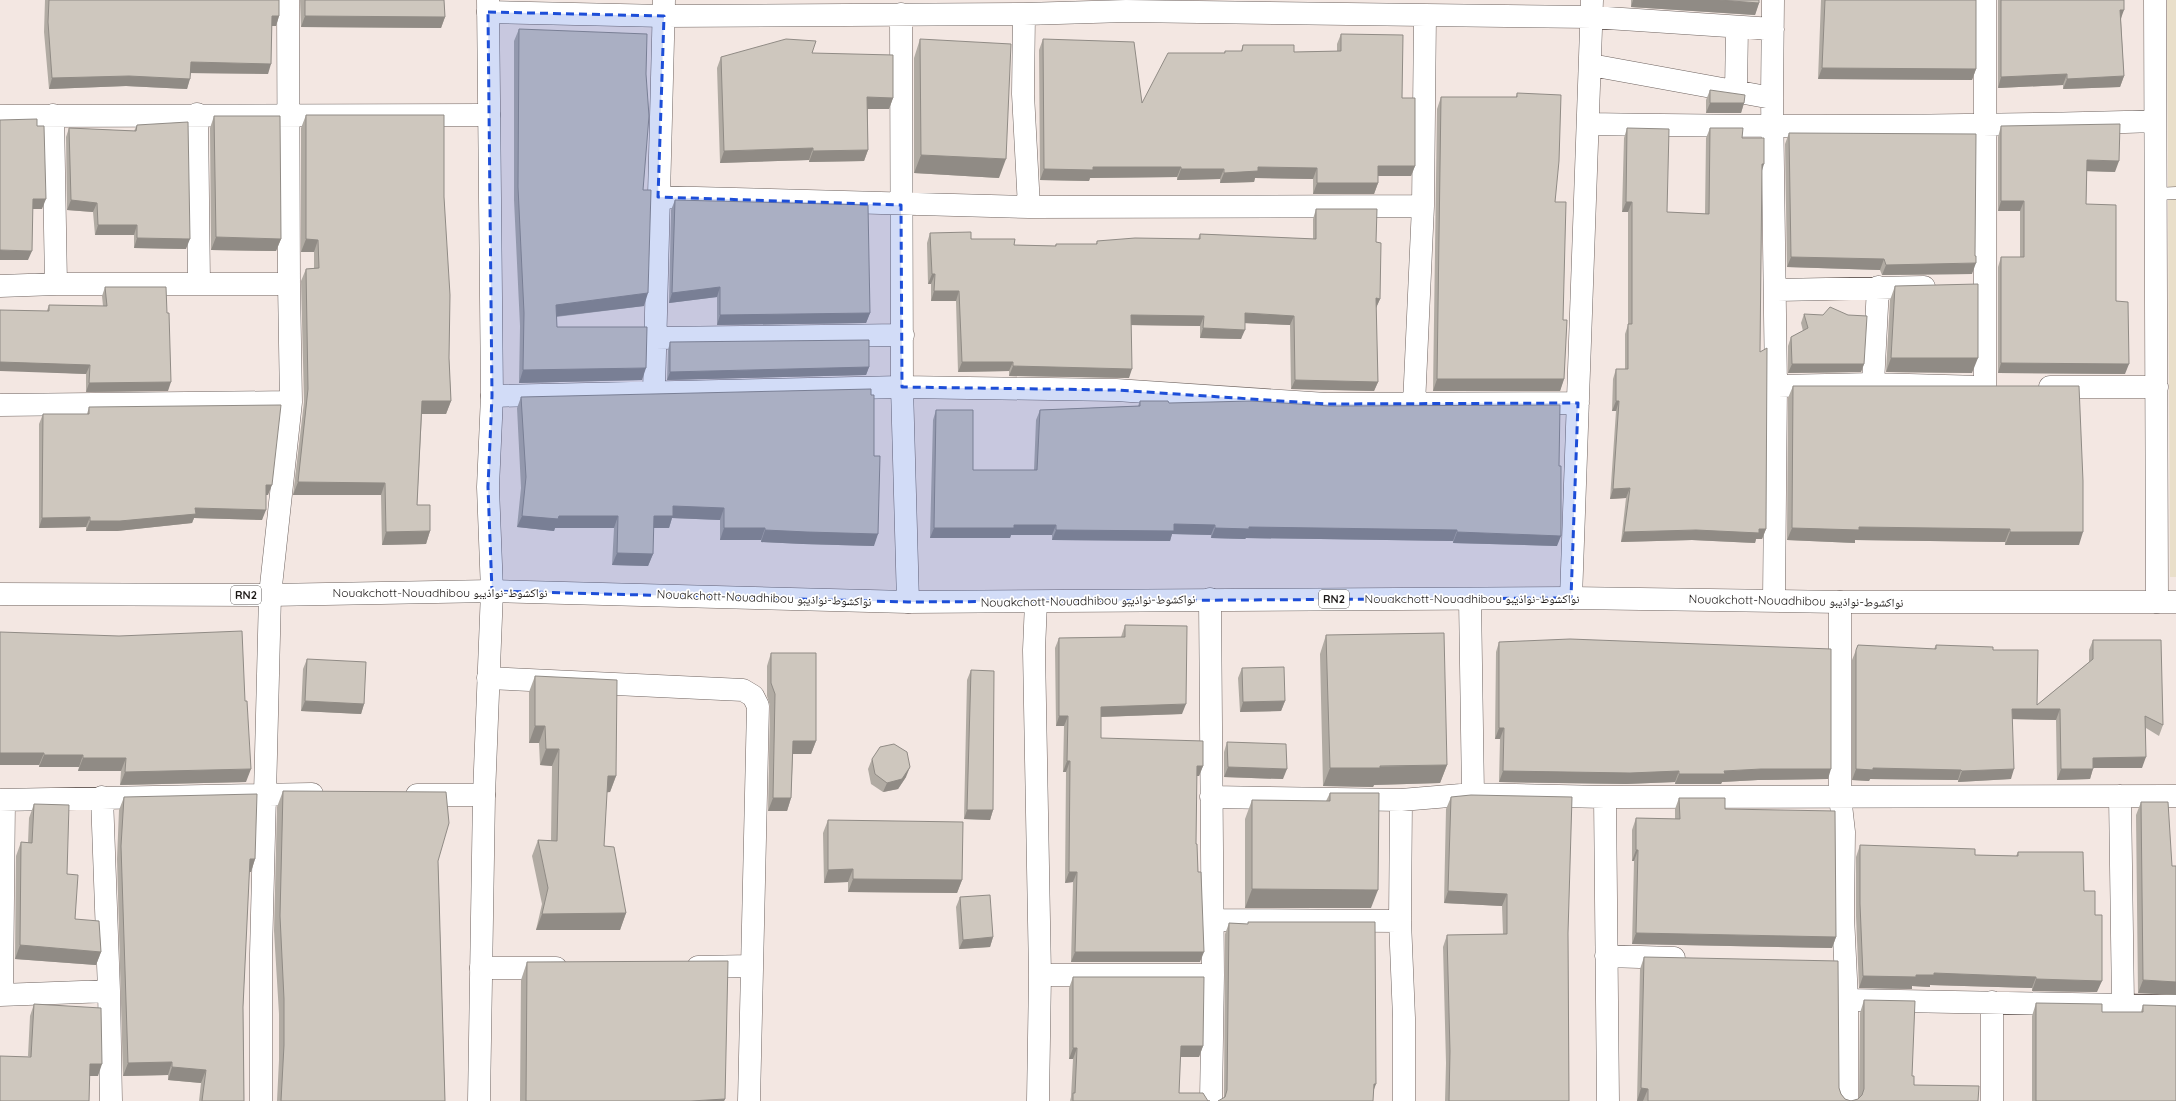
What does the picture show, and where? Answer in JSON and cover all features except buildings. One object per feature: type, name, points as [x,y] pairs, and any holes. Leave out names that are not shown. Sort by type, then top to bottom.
[{"type":"main road","points":[[261,1101],[265,794],[270,595],[291,402],[288,0]]},
{"type":"main road","points":[[1773,0],[1772,98],[1774,127],[1776,386],[1774,600]]},
{"type":"main road","points":[[1985,0],[1985,387]]},
{"type":"main road","points":[[2155,0],[2155,121],[2166,194],[2157,387],[2167,602]]},
{"type":"main road","points":[[479,1101],[484,795],[492,591],[488,487],[492,396],[488,6],[664,8],[901,14],[1024,14],[1126,6],[1425,15],[1592,9],[1737,27],[1773,29]]},
{"type":"main road","points":[[654,391],[664,8]]},
{"type":"main road","points":[[1571,598],[1592,9]]},
{"type":"main road","points":[[901,14],[902,387],[908,602]]},
{"type":"main road","points":[[1024,14],[1023,94],[1029,207]]},
{"type":"main road","points":[[1414,405],[1423,206],[1425,15]]},
{"type":"main road","points":[[1736,92],[1737,27]]},
{"type":"main road","points":[[1591,66],[1772,98]]},
{"type":"main road","points":[[197,114],[199,283]]},
{"type":"main road","points":[[0,116],[197,114],[489,115]]},
{"type":"main road","points":[[54,115],[56,284]]},
{"type":"main road","points":[[1589,124],[1774,127],[1985,126],[2155,121]]},
{"type":"main road","points":[[658,197],[901,205],[1029,207],[1423,206]]},
{"type":"main road","points":[[0,286],[199,283],[289,284]]},
{"type":"main road","points":[[1775,290],[1985,286]]},
{"type":"main road","points":[[1873,384],[1878,287]]},
{"type":"main road","points":[[655,338],[903,335]]},
{"type":"main road","points":[[1776,386],[1873,384],[2008,387]]},
{"type":"main road","points":[[492,396],[654,391],[902,387],[1116,390],[1326,404],[1414,405],[1578,403]]},
{"type":"main road","points":[[2032,387],[2157,387]]},
{"type":"main road","points":[[0,405],[291,402]]},
{"type":"main road","name":"Nouakchott-Nouadhibou نواكشوط-نواذيبو","points":[[0,594],[270,595],[492,591],[908,602],[1571,598],[1840,602],[2167,602]]},
{"type":"main road","points":[[1210,599],[1212,920],[1211,1101]]},
{"type":"main road","points":[[1470,599],[1473,794]]},
{"type":"main road","points":[[1036,602],[1034,650],[1040,975],[1038,1101]]},
{"type":"main road","points":[[1840,602],[1840,796],[1844,832],[1843,916],[1837,961],[1847,1000],[1847,1101]]},
{"type":"main road","points":[[488,678],[743,690],[753,696],[758,706],[749,1101]]},
{"type":"main road","points":[[109,991],[1,995],[2,800],[265,794],[335,795]]},
{"type":"main road","points":[[1211,797],[1401,800],[1473,794],[1605,797],[2176,796]]},
{"type":"main road","points":[[397,795],[484,795]]},
{"type":"main road","points":[[2120,796],[2123,1004]]},
{"type":"main road","points":[[102,797],[109,991],[111,1101]]},
{"type":"main road","points":[[1605,797],[1608,1101]]},
{"type":"main road","points":[[1401,800],[1400,921],[1404,1018],[1404,1101]]},
{"type":"main road","points":[[1212,920],[1400,921]]},
{"type":"main road","points":[[1606,956],[1693,958]]},
{"type":"main road","points":[[680,967],[751,966]]},
{"type":"main road","points":[[481,968],[576,967]]},
{"type":"main road","points":[[1040,975],[1212,975]]},
{"type":"main road","points":[[1847,1000],[2176,1006]]},
{"type":"main road","points":[[1992,1002],[1992,1101]]},
{"type":"highlighted area","points":[[488,12],[664,16],[658,197],[901,205],[902,387],[1116,390],[1326,404],[1578,403],[1571,598],[908,602],[492,591],[488,487],[492,396]]},
{"type":"shaded area","points":[[2167,0],[2176,0],[2176,577],[2170,577]]}]
